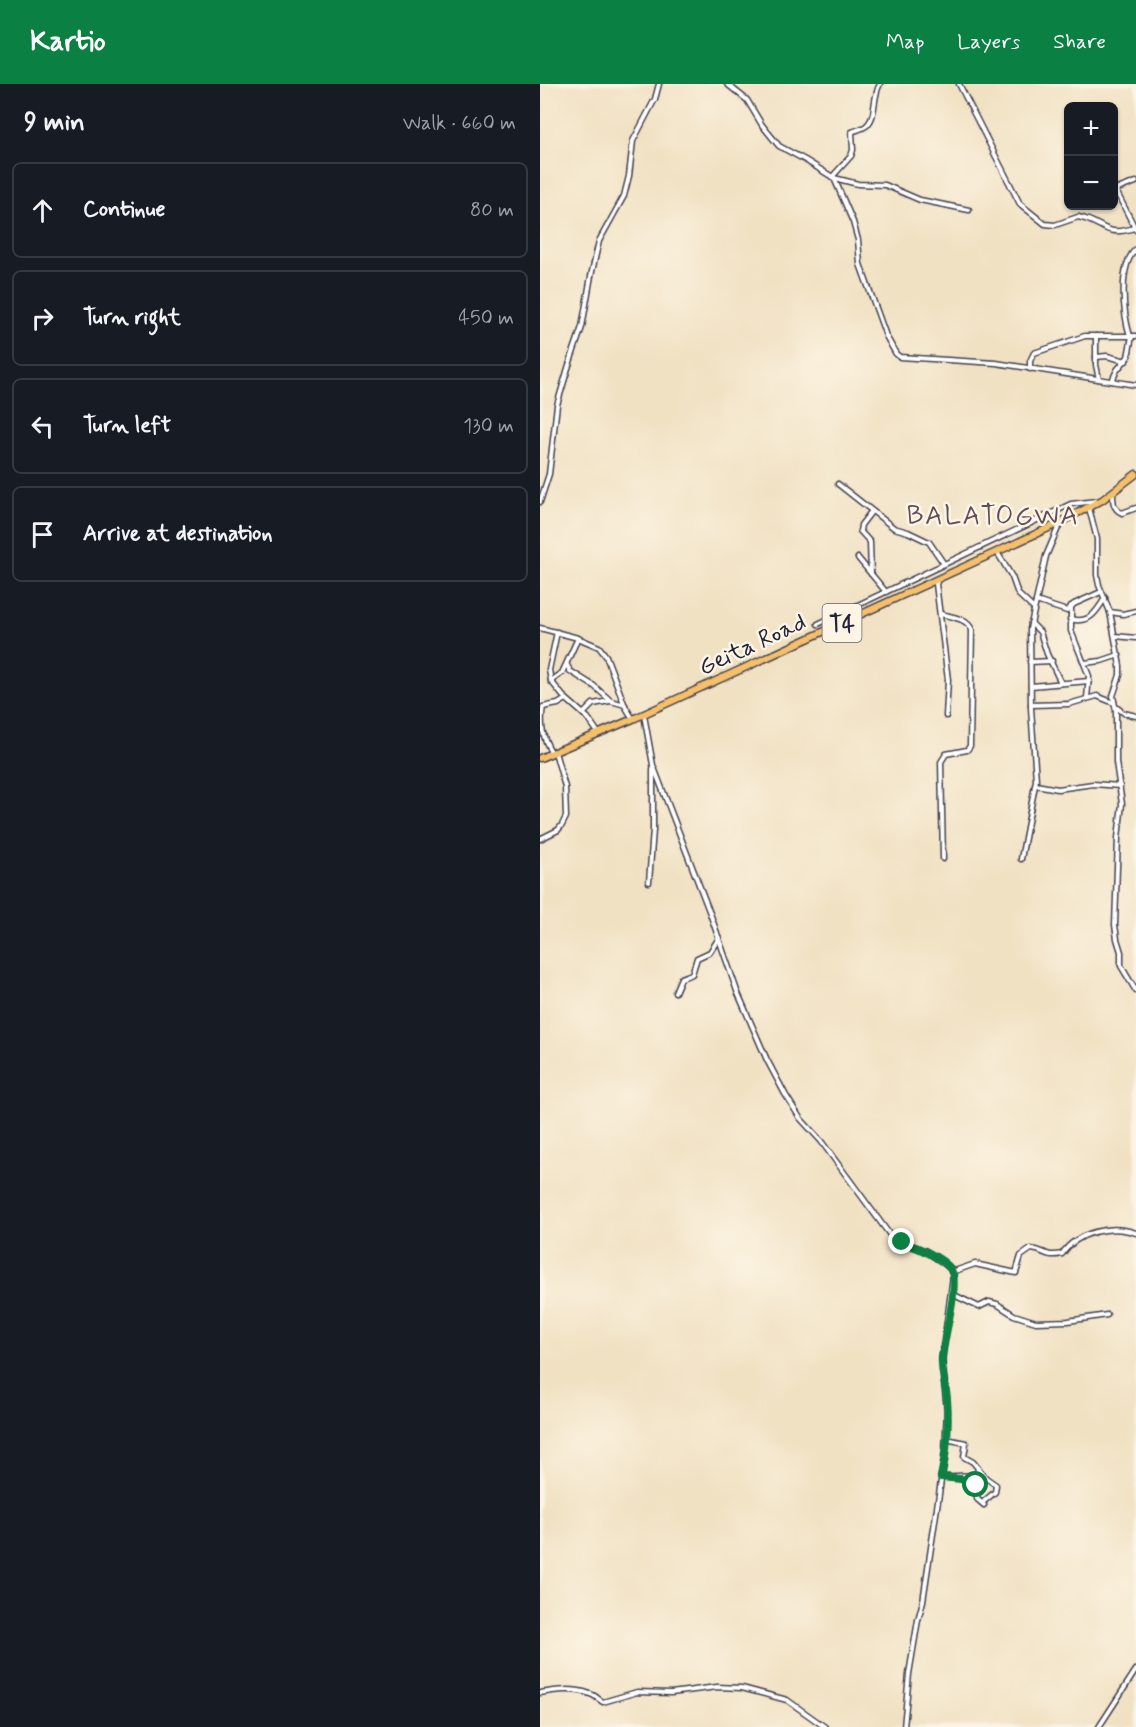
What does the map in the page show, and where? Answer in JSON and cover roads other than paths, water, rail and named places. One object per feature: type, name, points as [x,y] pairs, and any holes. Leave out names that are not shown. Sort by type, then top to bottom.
[{"type":"highway","name":"Geita Road","points":[[540,758],[644,714],[1089,508],[1113,493],[1136,474]]},
{"type":"street","points":[[540,502],[549,474],[557,405],[582,327],[599,241],[624,196],[633,141],[655,99],[659,84]]},
{"type":"street","points":[[727,84],[747,100],[779,146],[833,178],[858,184],[885,185],[920,200],[969,210]]},
{"type":"street","points":[[833,178],[851,156],[852,132],[867,125],[872,117],[874,94],[880,84]]},
{"type":"street","points":[[959,84],[1020,204],[1040,221],[1050,225],[1078,217],[1110,231],[1135,229],[1118,197]]},
{"type":"street","points":[[833,178],[853,222],[864,274],[886,336],[900,357],[996,363],[1136,385]]},
{"type":"street","points":[[1118,188],[1136,182]]},
{"type":"street","points":[[1112,381],[1117,370],[1125,361],[1133,336],[1124,312],[1123,300],[1127,260],[1136,249]]},
{"type":"street","points":[[1030,369],[1030,360],[1034,353],[1085,336],[1133,336]]},
{"type":"street","points":[[1096,336],[1096,357],[1100,380]]},
{"type":"street","points":[[1129,352],[1136,349]]},
{"type":"street","points":[[1096,357],[1107,356],[1125,361]]},
{"type":"street","points":[[838,484],[894,528],[928,542],[944,564]]},
{"type":"street","points":[[1113,493],[1114,507],[1118,512],[1122,513],[1136,508]]},
{"type":"street","points":[[818,624],[1071,504],[1102,500]]},
{"type":"street","points":[[1089,508],[1097,539],[1097,575],[1101,592],[1110,612],[1119,655],[1120,675],[1113,691],[1115,753],[1122,804],[1118,838],[1116,932],[1121,952],[1121,966],[1136,991]]},
{"type":"street","points":[[871,574],[870,542],[860,531],[861,525],[872,512]]},
{"type":"street","points":[[1021,859],[1036,785],[1031,705],[1031,622],[1046,556],[1058,528],[1068,518]]},
{"type":"street","points":[[997,551],[1012,577],[1018,594],[1034,609]]},
{"type":"street","points":[[858,558],[886,592]]},
{"type":"street","points":[[938,578],[936,584],[948,680],[946,716]]},
{"type":"street","points":[[1036,601],[1067,611],[1071,606],[1101,592]]},
{"type":"street","points":[[1070,619],[1091,618],[1105,598]]},
{"type":"street","points":[[1071,606],[1071,631],[1089,681],[1087,698]]},
{"type":"street","points":[[1110,612],[1123,614],[1136,611]]},
{"type":"street","points":[[941,614],[964,621],[972,630],[970,746],[967,750],[946,754],[941,762],[943,859]]},
{"type":"street","points":[[1031,622],[1040,632],[1047,654],[1061,683]]},
{"type":"street","points":[[540,628],[596,644],[603,651],[633,719]]},
{"type":"street","points":[[557,632],[549,670],[551,681],[599,734]]},
{"type":"street","points":[[1115,636],[1136,638]]},
{"type":"street","points":[[551,681],[558,677],[567,665],[578,638]]},
{"type":"street","points":[[1083,663],[1098,662],[1119,655]]},
{"type":"street","points":[[1030,662],[1052,661]]},
{"type":"street","points":[[567,665],[570,671],[594,686],[611,701]]},
{"type":"street","points":[[1031,686],[1089,681]]},
{"type":"street","points":[[1031,705],[1069,704],[1098,696],[1124,713],[1136,716]]},
{"type":"street","points":[[540,839],[558,830],[566,817],[565,787],[554,752],[546,743],[541,730],[543,707],[558,704],[566,699]]},
{"type":"street","points":[[583,714],[593,704],[611,701],[625,705]]},
{"type":"street","points":[[644,714],[653,765],[653,830],[649,882]]},
{"type":"street","points":[[653,765],[752,1026],[785,1094],[800,1118],[821,1141],[890,1235],[926,1251],[946,1264],[952,1272],[952,1294],[942,1359],[947,1399],[946,1439],[923,1601],[909,1674],[904,1727]]},
{"type":"street","points":[[1036,785],[1058,789],[1093,784],[1120,786]]},
{"type":"street","points":[[675,992],[681,978],[692,974],[697,958],[710,952],[719,938]]},
{"type":"street","points":[[952,1272],[975,1264],[1016,1273],[1021,1256],[1031,1249],[1047,1256],[1054,1255],[1064,1253],[1070,1243],[1098,1232],[1119,1229],[1136,1233]]},
{"type":"street","points":[[952,1294],[979,1307],[989,1302],[998,1304],[1014,1315],[1036,1322],[1068,1321],[1107,1315]]},
{"type":"street","points":[[940,1483],[950,1477],[967,1480],[977,1487],[977,1498],[983,1504],[993,1494],[996,1487],[994,1482],[986,1479],[973,1462],[964,1457],[966,1443],[946,1439]]},
{"type":"street","points":[[941,1477],[974,1475],[979,1468]]},
{"type":"street","points":[[1099,1727],[1136,1670]]},
{"type":"street","points":[[540,1694],[556,1690],[572,1691],[589,1694],[603,1702],[637,1692],[671,1693],[717,1687],[742,1688],[787,1700],[825,1727]]},
{"type":"district","name":"BALATOGWA","points":[[993,515]]}]
